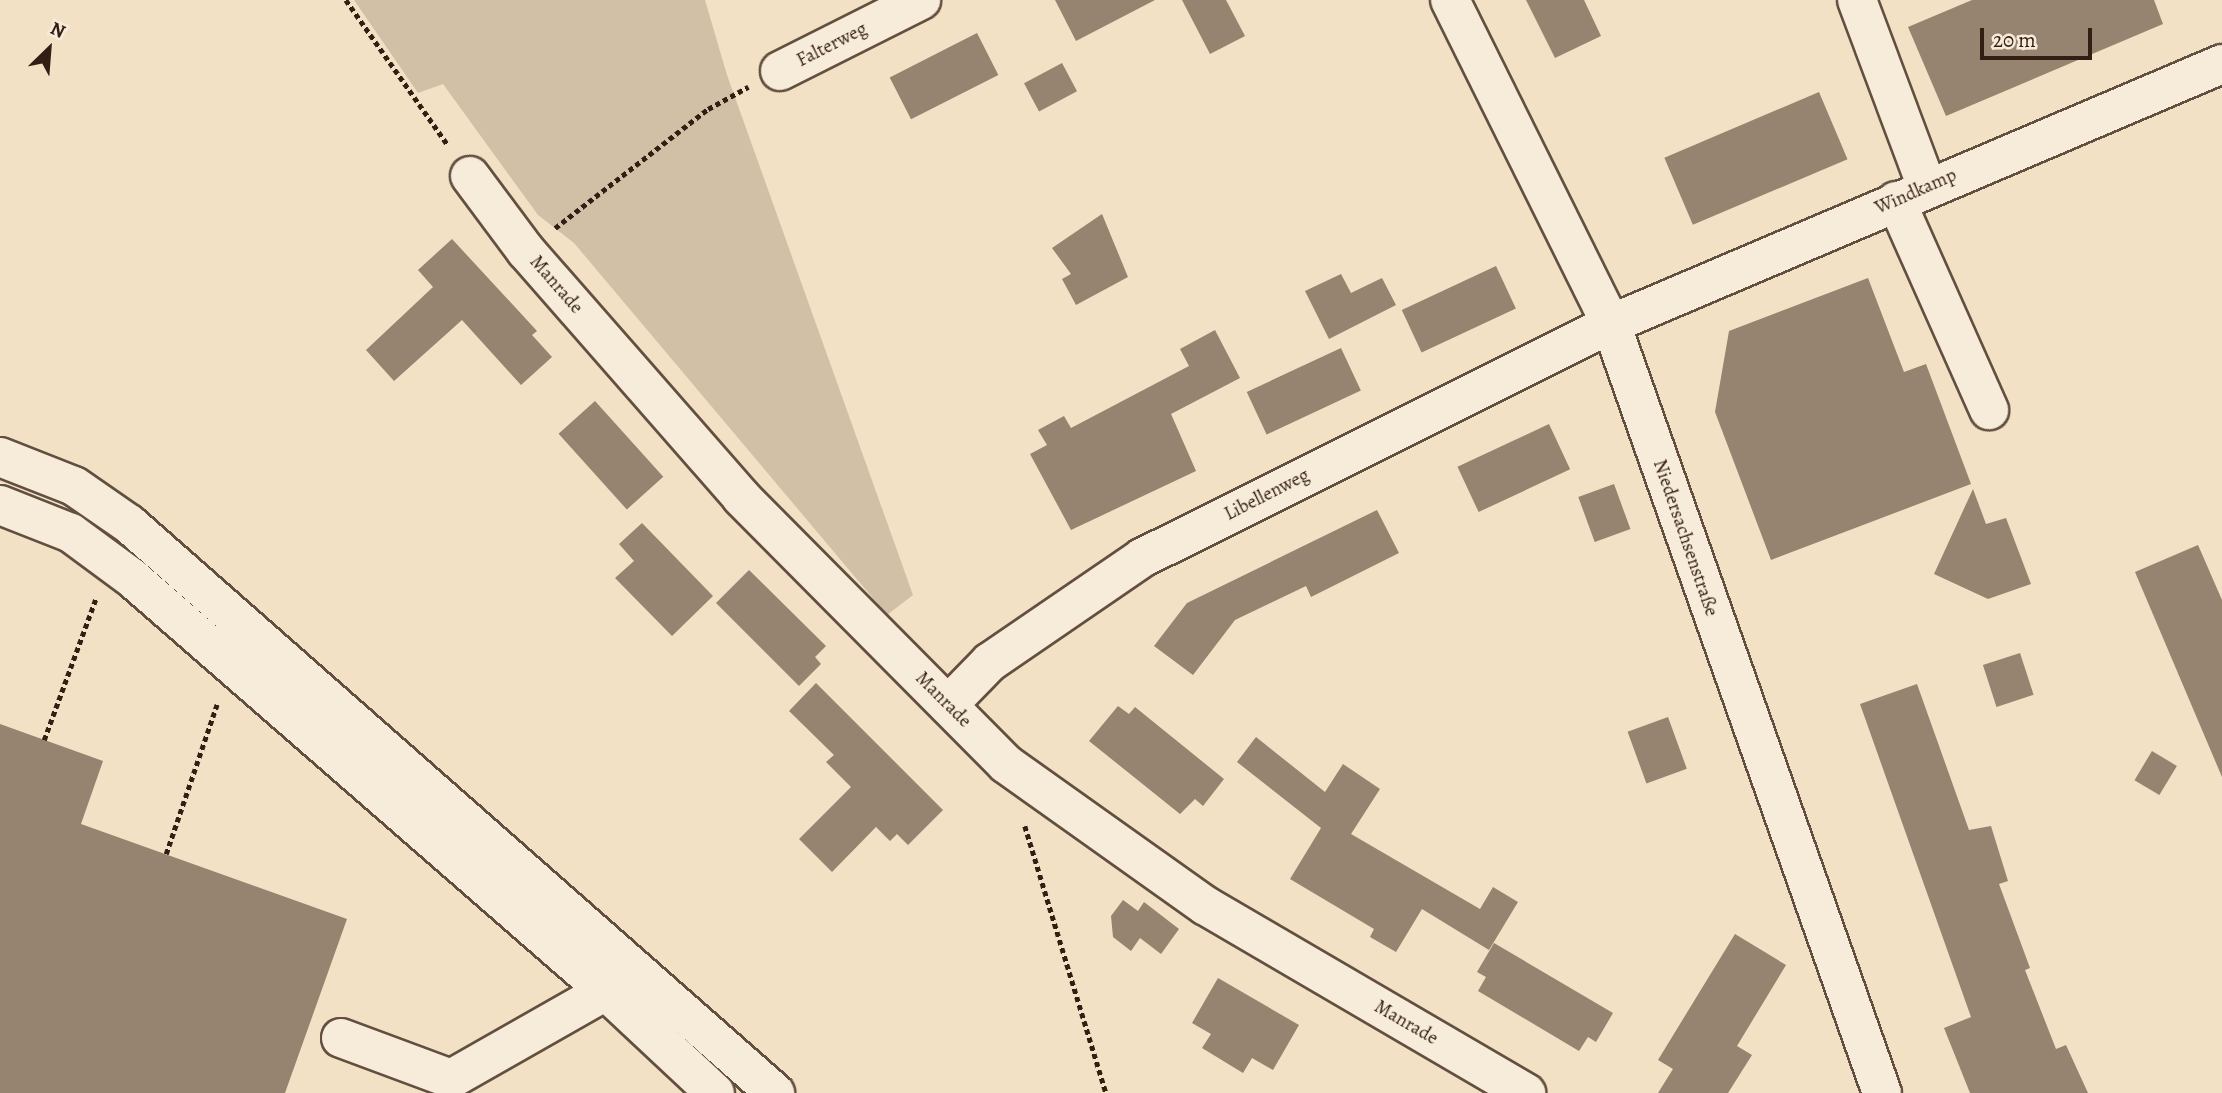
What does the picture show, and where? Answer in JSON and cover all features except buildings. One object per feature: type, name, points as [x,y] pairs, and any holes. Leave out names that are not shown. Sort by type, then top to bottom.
[{"type":"street","name":"Falterweg","points":[[780,71],[921,0]]},
{"type":"street","name":"Niedersachsenstraße","points":[[1450,0],[1611,324],[1882,1093]]},
{"type":"street","points":[[1857,0],[1912,194],[1989,410]]},
{"type":"street","name":"Windkamp","points":[[1611,324],[2222,64]]},
{"type":"street","name":"Manrade","points":[[470,176],[526,251],[741,497],[1006,764],[1206,906],[1526,1093]]},
{"type":"street","name":"Libellenweg","points":[[948,705],[990,662],[1142,558],[1611,324]]},
{"type":"street","points":[[0,457],[74,486],[129,524],[775,1093]]},
{"type":"street","points":[[0,505],[71,533],[109,561],[231,663],[606,991],[715,1093]]},
{"type":"street","points":[[341,1038],[451,1079],[606,991]]},
{"type":"path","points":[[346,0],[470,176]]},
{"type":"path","points":[[526,251],[708,109],[780,71]]},
{"type":"path","points":[[44,740],[109,561]]},
{"type":"path","points":[[166,854],[231,663]]},
{"type":"path","points":[[1006,764],[1106,1093]]},
{"type":"shaded area","points":[[354,0],[705,0],[727,75],[913,595],[887,615],[574,243],[538,215],[443,84],[418,93]]}]
